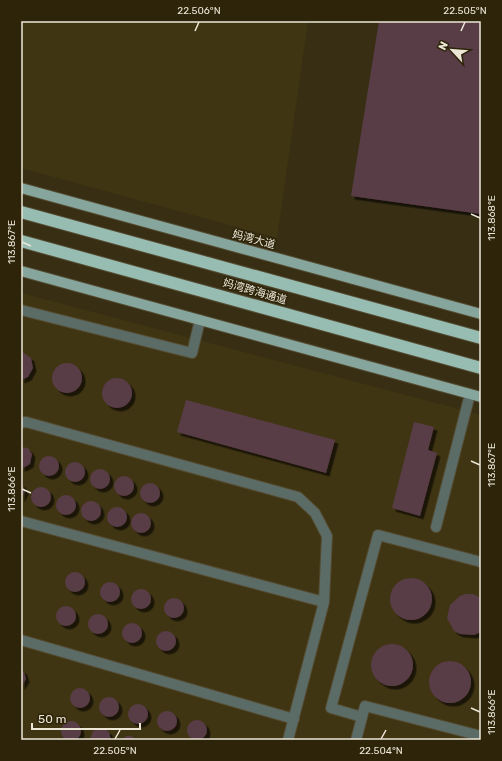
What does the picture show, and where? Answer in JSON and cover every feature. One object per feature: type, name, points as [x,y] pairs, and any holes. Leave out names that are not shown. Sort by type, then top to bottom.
[{"type":"highway","name":"妈湾跨海通道","points":[[21,212],[481,338]]},
{"type":"highway","name":"妈湾跨海通道","points":[[21,241],[481,368]]},
{"type":"main road","name":"妈湾大道","points":[[21,188],[481,314]]},
{"type":"main road","points":[[21,271],[481,397]]},
{"type":"lane","points":[[21,310],[192,353],[200,320]]},
{"type":"lane","points":[[436,527],[470,394]]},
{"type":"lane","points":[[21,423],[26,422],[298,497],[315,513],[327,536],[324,602],[288,740]]},
{"type":"lane","points":[[21,521],[324,602]]},
{"type":"lane","points":[[362,717],[331,708],[378,535],[481,562]]},
{"type":"lane","points":[[21,640],[294,719]]},
{"type":"lane","points":[[356,740],[365,706],[481,736]]},
{"type":"shaded area","points":[[21,21],[308,21],[277,238],[21,168]]},
{"type":"shaded area","points":[[21,293],[481,415],[481,740],[21,740]]},
{"type":"building","points":[[379,21],[481,21],[481,214],[351,196]]},
{"type":"building","points":[[21,351],[31,358],[33,368],[28,377],[21,380]]},
{"type":"building","points":[[67,363],[78,367],[82,378],[78,389],[67,393],[56,389],[52,378],[56,367]]},
{"type":"building","points":[[117,378],[128,382],[132,393],[128,404],[117,408],[106,404],[102,393],[106,382]]},
{"type":"building","points":[[186,400],[335,440],[326,473],[177,432]]},
{"type":"building","points":[[414,422],[434,427],[428,450],[437,453],[420,516],[392,508]]},
{"type":"building","points":[[21,447],[28,448],[32,454],[30,464],[21,468]]},
{"type":"building","points":[[45,456],[53,456],[59,462],[59,470],[53,476],[45,476],[39,470],[39,462]]},
{"type":"building","points":[[71,462],[79,462],[85,468],[85,476],[79,482],[71,482],[65,476],[65,468]]},
{"type":"building","points":[[96,469],[104,469],[110,475],[110,483],[104,489],[96,489],[90,483],[90,475]]},
{"type":"building","points":[[120,476],[128,476],[134,482],[134,490],[128,496],[120,496],[114,490],[114,482]]},
{"type":"building","points":[[21,482],[25,491],[21,499]]},
{"type":"building","points":[[146,483],[154,483],[160,489],[160,497],[154,503],[146,503],[140,497],[140,489]]},
{"type":"building","points":[[37,487],[45,487],[51,493],[51,501],[45,507],[37,507],[31,501],[31,493]]},
{"type":"building","points":[[62,495],[70,495],[76,501],[76,509],[70,515],[62,515],[56,509],[56,501]]},
{"type":"building","points":[[87,501],[95,501],[101,507],[101,515],[95,521],[87,521],[81,515],[81,507]]},
{"type":"building","points":[[113,507],[121,507],[127,513],[127,521],[121,527],[113,527],[107,521],[107,513]]},
{"type":"building","points":[[137,513],[145,513],[151,519],[151,527],[145,533],[137,533],[131,527],[131,519]]},
{"type":"building","points":[[71,572],[79,572],[85,578],[85,586],[79,592],[71,592],[65,586],[65,578]]},
{"type":"building","points":[[407,578],[415,578],[426,584],[432,595],[432,603],[426,614],[415,620],[407,620],[396,614],[390,603],[390,595],[396,584]]},
{"type":"building","points":[[106,582],[114,582],[120,588],[120,596],[114,602],[106,602],[100,596],[100,588]]},
{"type":"building","points":[[137,589],[145,589],[151,595],[151,603],[145,609],[137,609],[131,603],[131,595]]},
{"type":"building","points":[[473,594],[481,598],[481,632],[474,635],[460,634],[454,631],[447,618],[450,605],[460,596]]},
{"type":"building","points":[[170,598],[178,598],[184,604],[184,612],[178,618],[170,618],[164,612],[164,604]]},
{"type":"building","points":[[62,606],[70,606],[76,612],[76,620],[70,626],[62,626],[56,620],[56,612]]},
{"type":"building","points":[[94,614],[102,614],[108,620],[108,628],[102,634],[94,634],[88,628],[88,620]]},
{"type":"building","points":[[128,623],[136,623],[142,629],[142,637],[136,643],[128,643],[122,637],[122,629]]},
{"type":"building","points":[[162,631],[170,631],[176,637],[176,645],[170,651],[162,651],[156,645],[156,637]]},
{"type":"building","points":[[388,644],[396,644],[407,650],[413,661],[413,669],[407,680],[396,686],[388,686],[377,680],[371,669],[371,661],[377,650]]},
{"type":"building","points":[[446,661],[454,661],[465,667],[471,678],[471,686],[465,697],[454,703],[446,703],[435,697],[429,686],[429,678],[435,667]]},
{"type":"building","points":[[21,669],[24,672],[26,679],[21,687]]},
{"type":"building","points":[[76,688],[84,688],[90,694],[90,702],[84,708],[76,708],[70,702],[70,694]]},
{"type":"building","points":[[105,697],[113,697],[119,703],[119,711],[113,717],[105,717],[99,711],[99,703]]},
{"type":"building","points":[[134,704],[142,704],[148,710],[148,718],[142,724],[134,724],[128,718],[128,710]]},
{"type":"building","points":[[163,711],[171,711],[177,717],[177,725],[171,731],[163,731],[157,725],[157,717]]},
{"type":"building","points":[[193,720],[201,720],[207,726],[207,734],[201,740],[193,740],[187,734],[187,726]]},
{"type":"building","points":[[71,721],[78,724],[81,731],[78,738],[71,741],[64,738],[61,731],[64,724]]},
{"type":"building","points":[[103,728],[109,732],[111,740],[90,740],[93,731]]},
{"type":"building","points":[[127,736],[131,736],[137,740],[120,740]]}]
